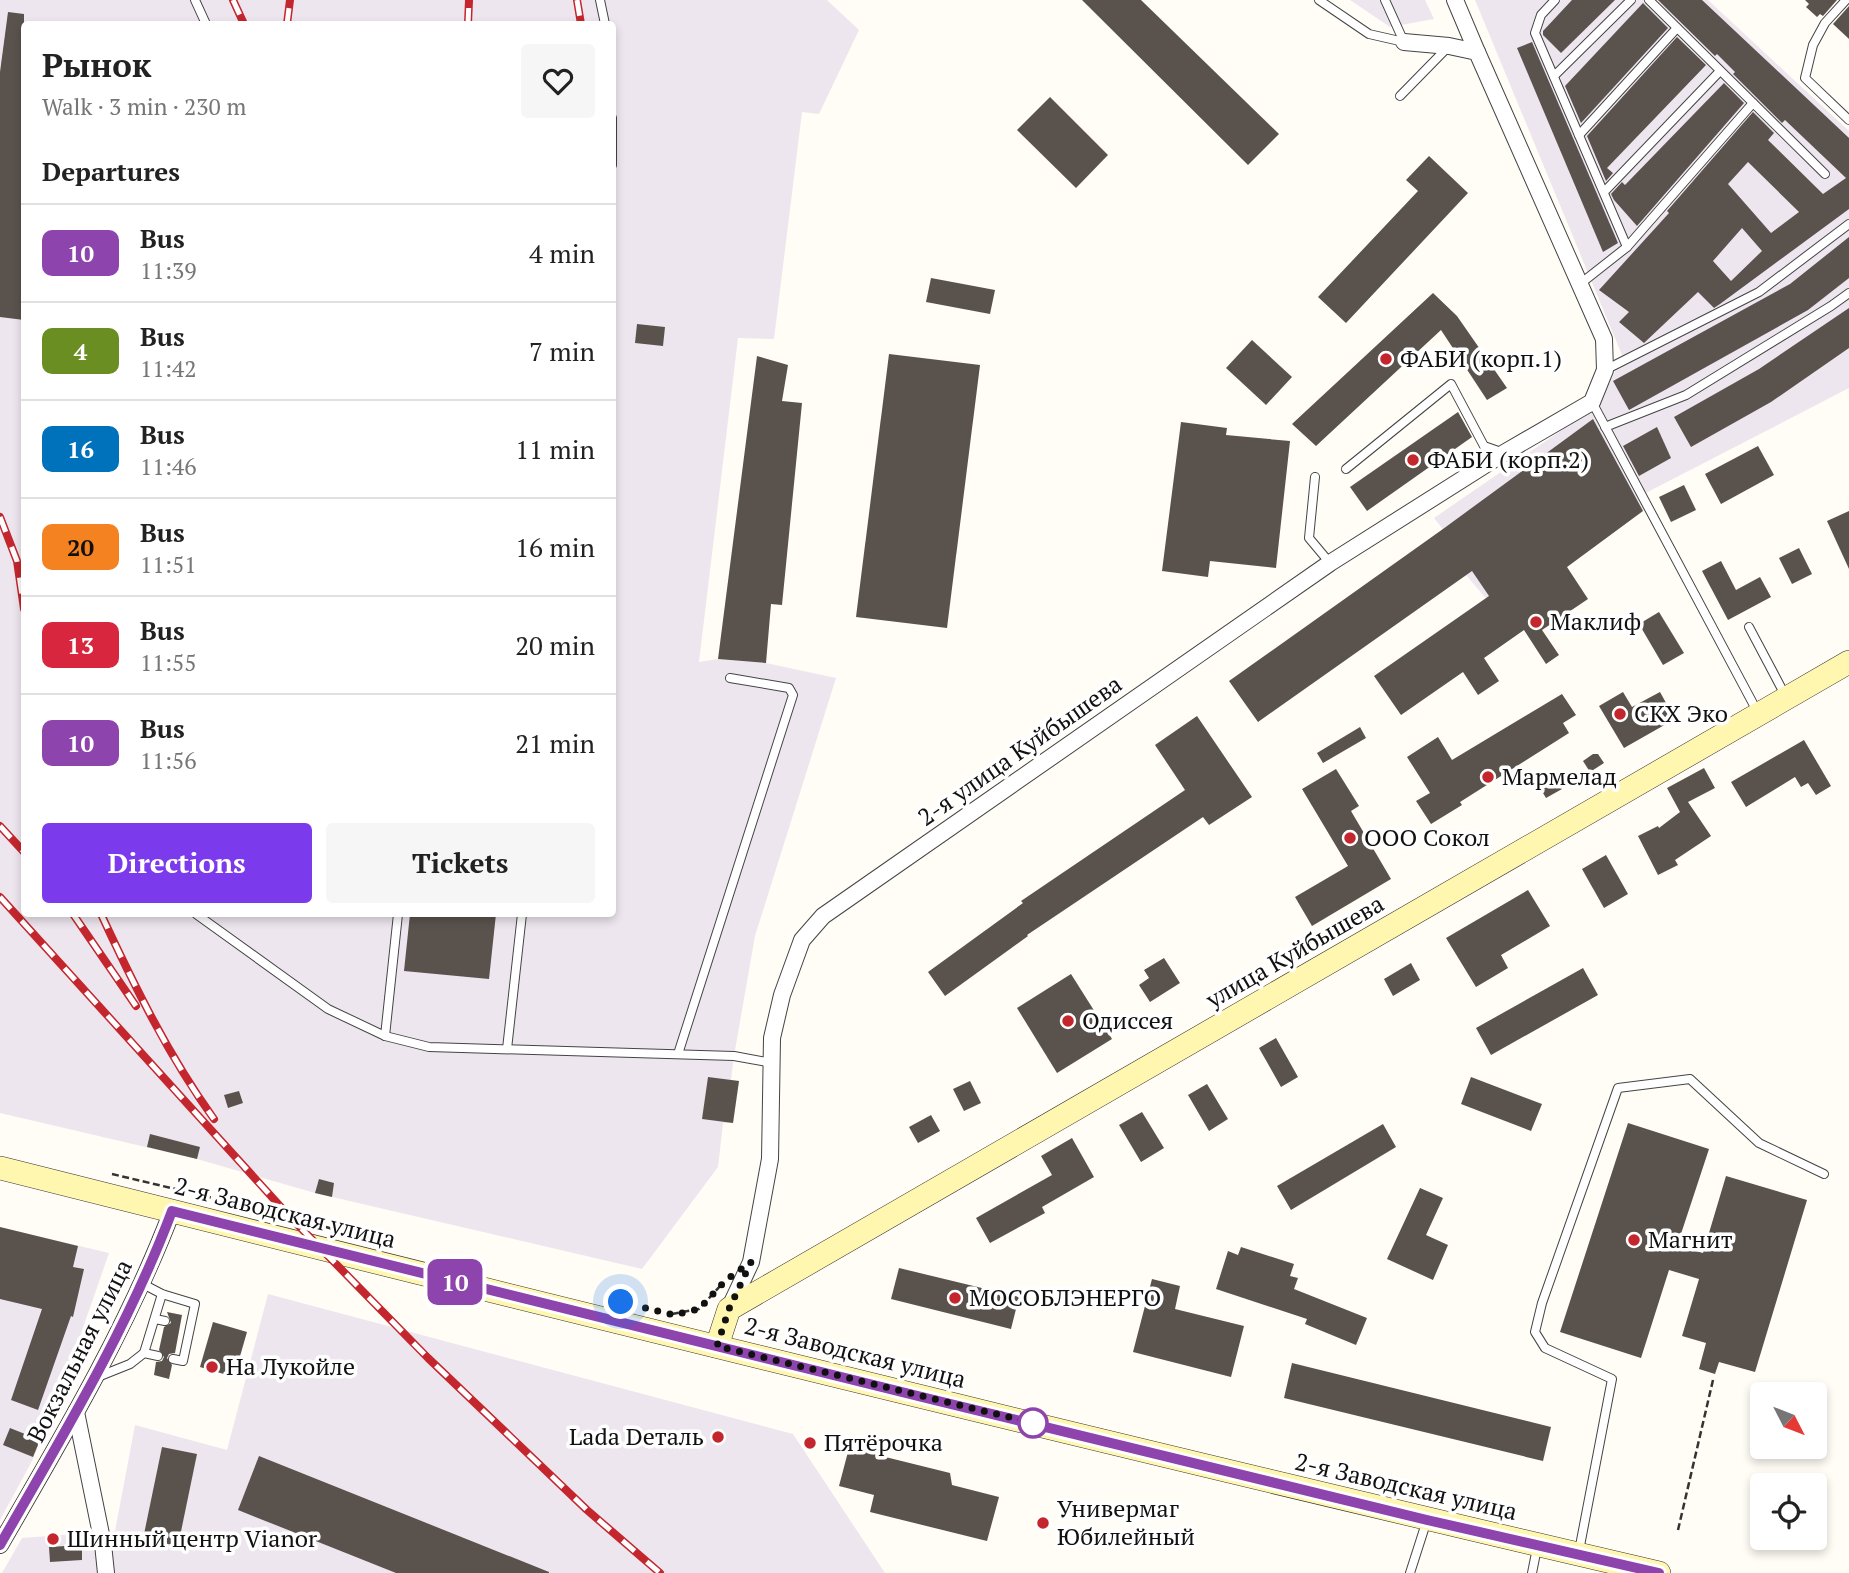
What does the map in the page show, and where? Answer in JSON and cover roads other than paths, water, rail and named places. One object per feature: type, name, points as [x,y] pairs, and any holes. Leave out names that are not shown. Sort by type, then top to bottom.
[{"type":"street","points":[[1455,0],[1604,338],[1605,370],[1591,402]]},
{"type":"street","points":[[1404,42],[1450,46],[1477,52]]},
{"type":"street","name":"2-я улица Куйбышева","points":[[729,1309],[751,1262],[770,1159],[772,1038],[782,995],[802,940],[823,916],[1330,563],[1504,453],[1591,402]]},
{"type":"street","name":"улица Куйбышева","points":[[729,1309],[1849,662]]},
{"type":"street","name":"2-я Заводская улица","points":[[0,1168],[1427,1520],[1659,1573]]},
{"type":"street","name":"Вокзальная улица","points":[[0,1545],[93,1380],[156,1252],[172,1211]]},
{"type":"street","points":[[717,1346],[729,1309]]},
{"type":"street","points":[[76,1412],[103,1544],[106,1573]]},
{"type":"lane","points":[[195,0],[205,21]]},
{"type":"lane","points":[[600,0],[604,21]]},
{"type":"lane","points":[[1319,0],[1369,34],[1404,42]]},
{"type":"lane","points":[[1385,0],[1404,42]]},
{"type":"lane","points":[[1555,0],[1541,15],[1535,33],[1627,247]]},
{"type":"lane","points":[[1554,76],[1631,0]]},
{"type":"lane","points":[[1649,0],[1825,174]]},
{"type":"lane","points":[[1846,0],[1825,23],[1813,45],[1805,78],[1849,120]]},
{"type":"lane","points":[[1579,135],[1677,28]]},
{"type":"lane","points":[[1400,96],[1450,46]]},
{"type":"lane","points":[[1604,192],[1720,71]]},
{"type":"lane","points":[[1580,284],[1627,247],[1753,103]]},
{"type":"lane","points":[[1605,370],[1759,292],[1849,225]]},
{"type":"lane","points":[[1605,427],[1686,395],[1849,293]]},
{"type":"lane","points":[[1346,469],[1451,384],[1484,446],[1504,453]]},
{"type":"lane","points":[[1591,402],[1759,714]]},
{"type":"lane","points":[[1315,477],[1309,538],[1330,563]]},
{"type":"lane","points":[[1749,626],[1787,698]]},
{"type":"lane","points":[[678,1054],[793,695],[789,688],[730,678]]},
{"type":"lane","points":[[200,917],[328,1009],[385,1036],[429,1047],[734,1056],[772,1063]]},
{"type":"lane","points":[[385,1036],[398,917]]},
{"type":"lane","points":[[507,1049],[522,917]]},
{"type":"lane","points":[[1579,1554],[1612,1379],[1545,1349],[1535,1332],[1542,1303],[1618,1088],[1690,1079],[1759,1143],[1824,1174]]},
{"type":"lane","points":[[141,1283],[162,1294],[195,1304],[183,1361],[173,1359]]},
{"type":"lane","points":[[93,1380],[131,1364],[144,1353],[162,1294]]},
{"type":"lane","points":[[155,1320],[165,1321]]},
{"type":"lane","points":[[181,1324],[190,1326]]},
{"type":"lane","points":[[149,1337],[161,1339]]},
{"type":"lane","points":[[177,1342],[187,1344]]},
{"type":"lane","points":[[144,1353],[158,1356]]},
{"type":"lane","points":[[1410,1573],[1427,1520]]},
{"type":"lane","points":[[1532,1573],[1538,1545]]},
{"type":"railway","points":[[233,0],[243,21]]},
{"type":"railway","points":[[287,21],[290,0]]},
{"type":"railway","points":[[468,21],[469,0]]},
{"type":"railway","points":[[577,0],[580,21]]},
{"type":"railway","points":[[0,517],[17,561],[21,588]]},
{"type":"railway","points":[[0,826],[21,849]]},
{"type":"railway","points":[[0,897],[289,1216],[428,1358],[587,1510],[660,1573]]},
{"type":"railway","points":[[75,917],[136,1006]]},
{"type":"railway","points":[[102,917],[167,1045],[214,1119]]},
{"type":"place","name":"ФАБИ (корп.1)","points":[[1386,359]]},
{"type":"place","name":"ФАБИ (корп.2)","points":[[1413,460]]},
{"type":"place","name":"Маклиф","points":[[1536,622]]},
{"type":"place","name":"СКХ Эко","points":[[1620,714]]},
{"type":"place","name":"Мармелад","points":[[1488,777]]},
{"type":"place","name":"ООО Сокол","points":[[1350,838]]},
{"type":"place","name":"Одиссея","points":[[1068,1021]]},
{"type":"place","name":"Магнит","points":[[1634,1240]]},
{"type":"place","name":"МОСОБЛЭНЕРГО","points":[[955,1298]]},
{"type":"place","name":"На Лукойле","points":[[212,1367]]},
{"type":"place","name":"Lada Dеталь","points":[[718,1437]]},
{"type":"place","name":"Пятёрочка","points":[[810,1443]]},
{"type":"place","name":"Универмаг Юбилейный","points":[[1043,1523]]},
{"type":"place","name":"Шинный центр Vianor","points":[[53,1539]]}]
